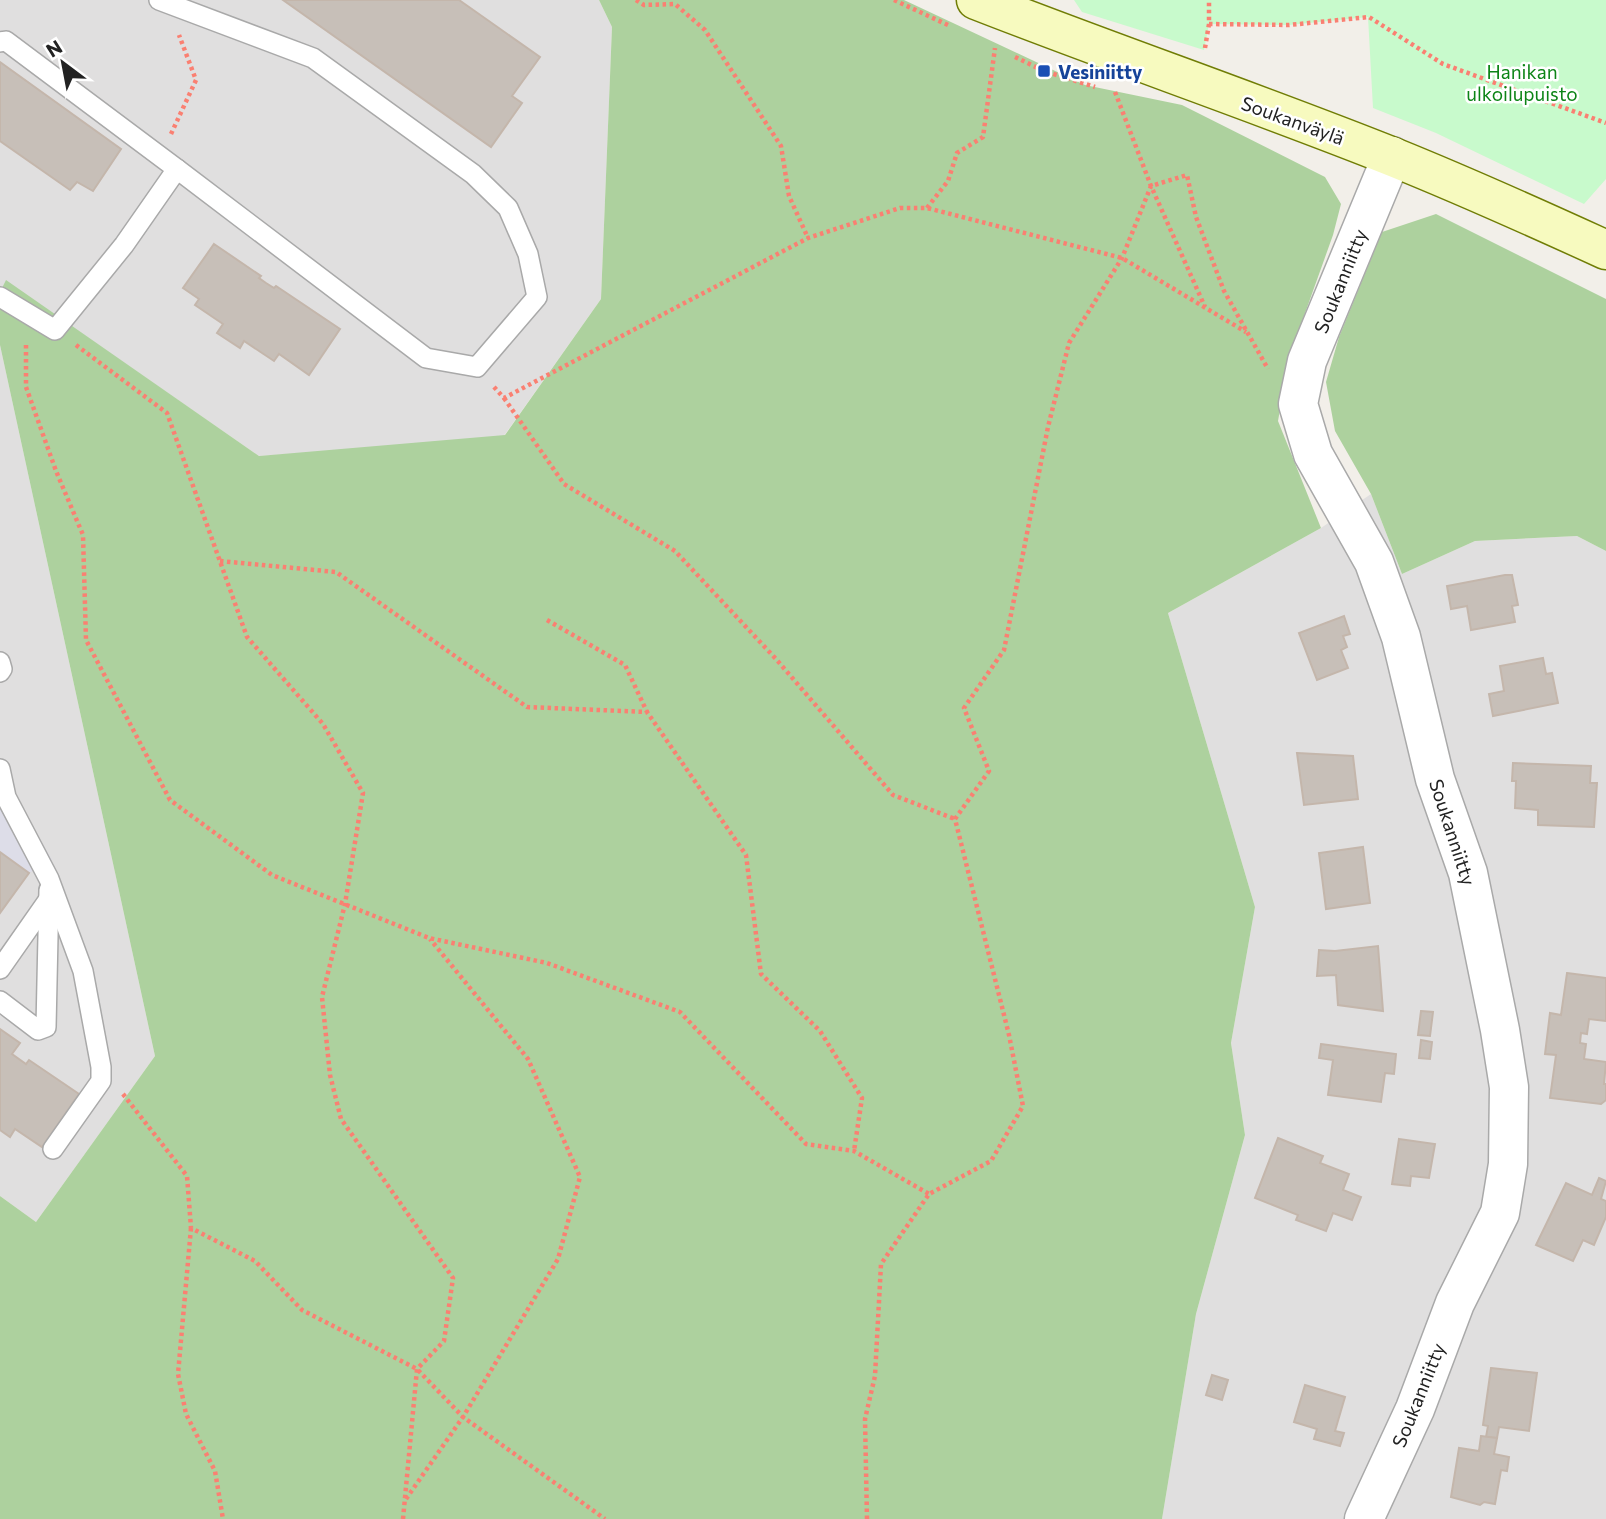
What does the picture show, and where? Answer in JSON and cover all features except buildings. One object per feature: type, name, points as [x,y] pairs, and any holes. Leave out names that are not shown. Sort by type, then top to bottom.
[{"type":"main road","name":"Soukanväylä","points":[[989,2],[1392,156],[1606,250]]},
{"type":"street","name":"Soukanniitty","points":[[1364,1519],[1415,1409],[1455,1303],[1500,1213],[1508,1164],[1509,1087],[1468,873],[1436,779],[1401,637],[1374,562],[1313,454],[1298,404],[1307,361],[1392,156]]},
{"type":"lane","points":[[0,42],[6,41],[426,358],[477,367],[537,297],[528,254],[508,208],[473,174],[313,58],[163,2]]},
{"type":"lane","points":[[0,297],[55,330],[124,245],[177,169]]},
{"type":"lane","points":[[0,662],[0,672]]},
{"type":"lane","points":[[0,769],[6,797],[49,879],[83,971],[101,1067],[101,1081],[53,1149]]},
{"type":"lane","points":[[0,1002],[38,1030],[46,1027],[49,879]]},
{"type":"lane","points":[[0,969],[49,899]]},
{"type":"path","points":[[636,0],[644,5],[675,4],[705,30],[781,146],[789,196],[808,238]]},
{"type":"path","points":[[1204,50],[1209,24],[1209,0]]},
{"type":"path","points":[[161,157],[196,79],[163,2]]},
{"type":"path","points":[[1209,24],[1289,25],[1369,17],[1443,64],[1606,123]]},
{"type":"path","points":[[927,208],[948,181],[957,153],[983,137],[995,48]]},
{"type":"path","points":[[1115,91],[1151,186],[1205,308]]},
{"type":"path","points":[[867,1519],[865,1419],[875,1376],[881,1264],[929,1194],[991,1161],[1023,1107],[1009,1035],[955,819],[989,772],[964,708],[1004,650],[1048,428],[1069,343],[1122,258],[1151,186],[1187,174],[1196,217],[1224,291],[1268,370],[1298,404]]},
{"type":"path","points":[[504,398],[808,238],[901,208],[927,208],[1122,258],[1247,332]]},
{"type":"path","points":[[25,312],[26,387],[56,471],[83,535],[86,640],[170,800],[272,875],[429,938],[547,963],[680,1012],[806,1144],[853,1151],[929,1194]]},
{"type":"path","points":[[55,330],[167,413],[247,637],[324,724],[363,793],[345,904],[322,998],[330,1075],[341,1119],[453,1278],[444,1341],[417,1369],[403,1519]]},
{"type":"path","points":[[477,367],[504,398],[564,484],[675,551],[776,659],[893,795],[955,819]]},
{"type":"path","points":[[220,561],[335,572],[527,706],[647,712]]},
{"type":"path","points":[[547,620],[625,665],[647,712],[747,855],[761,974],[820,1031],[862,1098],[853,1151]]},
{"type":"path","points":[[405,1501],[463,1417],[558,1259],[580,1177],[528,1059],[429,938]]},
{"type":"path","points":[[101,1067],[187,1176],[191,1228],[178,1374],[187,1413],[215,1471],[223,1519]]},
{"type":"path","points":[[191,1228],[255,1261],[302,1310],[417,1369],[463,1417],[605,1519]]},
{"type":"shaded area","points":[[0,0],[599,0],[612,27],[601,299],[501,440],[259,456],[6,281],[0,292]]},
{"type":"shaded area","points":[[0,345],[155,1056],[36,1222],[0,1196]]},
{"type":"shaded area","points":[[1371,494],[1402,574],[1475,541],[1577,536],[1606,551],[1606,1519],[1162,1519],[1196,1314],[1245,1135],[1231,1043],[1255,907],[1168,613],[1321,528]]},
{"type":"shaded area","points":[[0,787],[12,793],[52,860],[29,873],[0,852]]},
{"type":"green space","points":[[599,0],[904,0],[1085,85],[1182,105],[1325,177],[1341,204],[1333,235],[1289,358],[1278,421],[1321,528],[1168,613],[1255,907],[1231,1043],[1245,1135],[1196,1314],[1162,1519],[0,1519],[0,1196],[36,1222],[155,1056],[0,345],[0,292],[6,280],[259,456],[505,435],[601,299],[612,27]]},
{"type":"green space","name":"Hanikan ulkoilupuisto","points":[[1074,0],[1606,0],[1606,179],[1584,204],[1436,133],[1373,108],[1368,17],[1289,25],[1209,24],[1204,50],[1082,12]]},
{"type":"green space","points":[[1436,214],[1606,299],[1606,551],[1577,536],[1475,541],[1402,574],[1371,494],[1335,431],[1326,382],[1339,337],[1382,232]]},
{"type":"place","name":"Vesiniitty","points":[[1044,71]]}]
